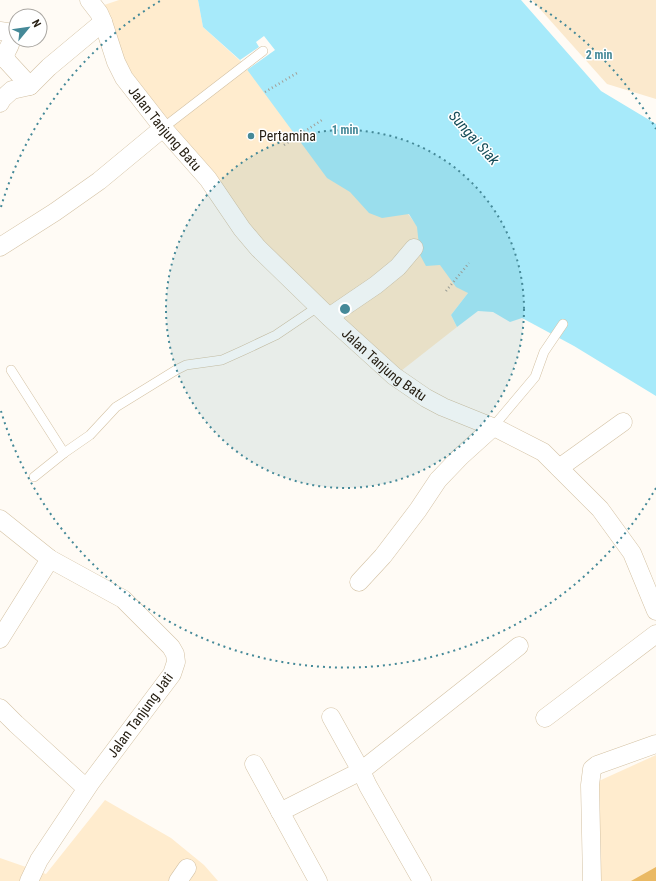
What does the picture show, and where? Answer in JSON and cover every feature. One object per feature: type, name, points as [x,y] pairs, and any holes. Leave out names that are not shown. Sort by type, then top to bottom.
[{"type":"street","name":"Jalan Tanjung Batu","points":[[88,0],[99,13],[116,62],[124,78],[163,128],[208,179],[242,229],[258,248],[324,312],[394,376],[426,398],[443,407],[543,452],[600,509],[632,553],[656,611]]},
{"type":"street","points":[[0,103],[2,99],[12,90],[30,86],[49,67],[103,22]]},
{"type":"street","points":[[0,30],[7,32],[11,40],[11,45],[6,54],[7,61],[30,86]]},
{"type":"street","points":[[0,247],[55,212],[99,181],[163,128]]},
{"type":"street","points":[[324,312],[376,285],[398,267],[414,248]]},
{"type":"street","points":[[559,468],[623,422]]},
{"type":"street","points":[[359,582],[383,556],[414,516],[438,480],[461,456],[492,428]]},
{"type":"street","name":"Jalan Tanjung Jati","points":[[0,519],[50,559],[123,599],[171,647],[175,654],[176,662],[172,674],[86,788],[39,860],[29,881]]},
{"type":"street","points":[[0,639],[50,559]]},
{"type":"street","points":[[545,718],[656,634]]},
{"type":"street","points":[[280,812],[361,771],[519,646]]},
{"type":"street","points":[[0,708],[86,788]]},
{"type":"street","points":[[331,718],[422,881]]},
{"type":"street","points":[[592,881],[590,785],[592,769],[596,765],[656,744]]},
{"type":"street","points":[[254,764],[318,881]]},
{"type":"lane","points":[[163,128],[263,51]]},
{"type":"lane","points":[[34,477],[90,435],[116,407],[176,370],[186,365],[222,360],[324,312]]},
{"type":"lane","points":[[492,428],[534,377],[544,352],[563,324]]},
{"type":"lane","points":[[11,370],[64,453]]},
{"type":"path","points":[[264,92],[297,73]]},
{"type":"path","points":[[284,145],[322,120]]},
{"type":"path","points":[[446,291],[469,263]]},
{"type":"shaded area","points":[[119,0],[198,0],[203,27],[408,214],[468,293],[451,315],[457,327],[392,378],[277,266],[128,74],[101,6]]},
{"type":"shaded area","points":[[532,0],[656,0],[656,99],[607,84]]},
{"type":"shaded area","points":[[656,755],[656,881],[592,881],[590,785]]},
{"type":"shaded area","points":[[105,800],[171,838],[204,865],[218,881],[0,881],[0,858],[46,874]]},
{"type":"water","name":"Sungai Siak","points":[[198,0],[521,0],[601,91],[656,124],[656,396],[574,346],[522,318],[510,322],[493,312],[478,311],[457,327],[451,315],[468,293],[456,287],[440,265],[426,266],[420,255],[417,227],[409,214],[382,218],[369,213],[350,192],[327,178],[240,60],[203,27]]},
{"type":"pier","points":[[264,36],[275,50],[247,70],[240,60],[259,47],[256,42]]},
{"type":"building","points":[[656,867],[656,881],[631,881]]},
{"type":"place","name":"Pertamina","points":[[251,136]]}]
